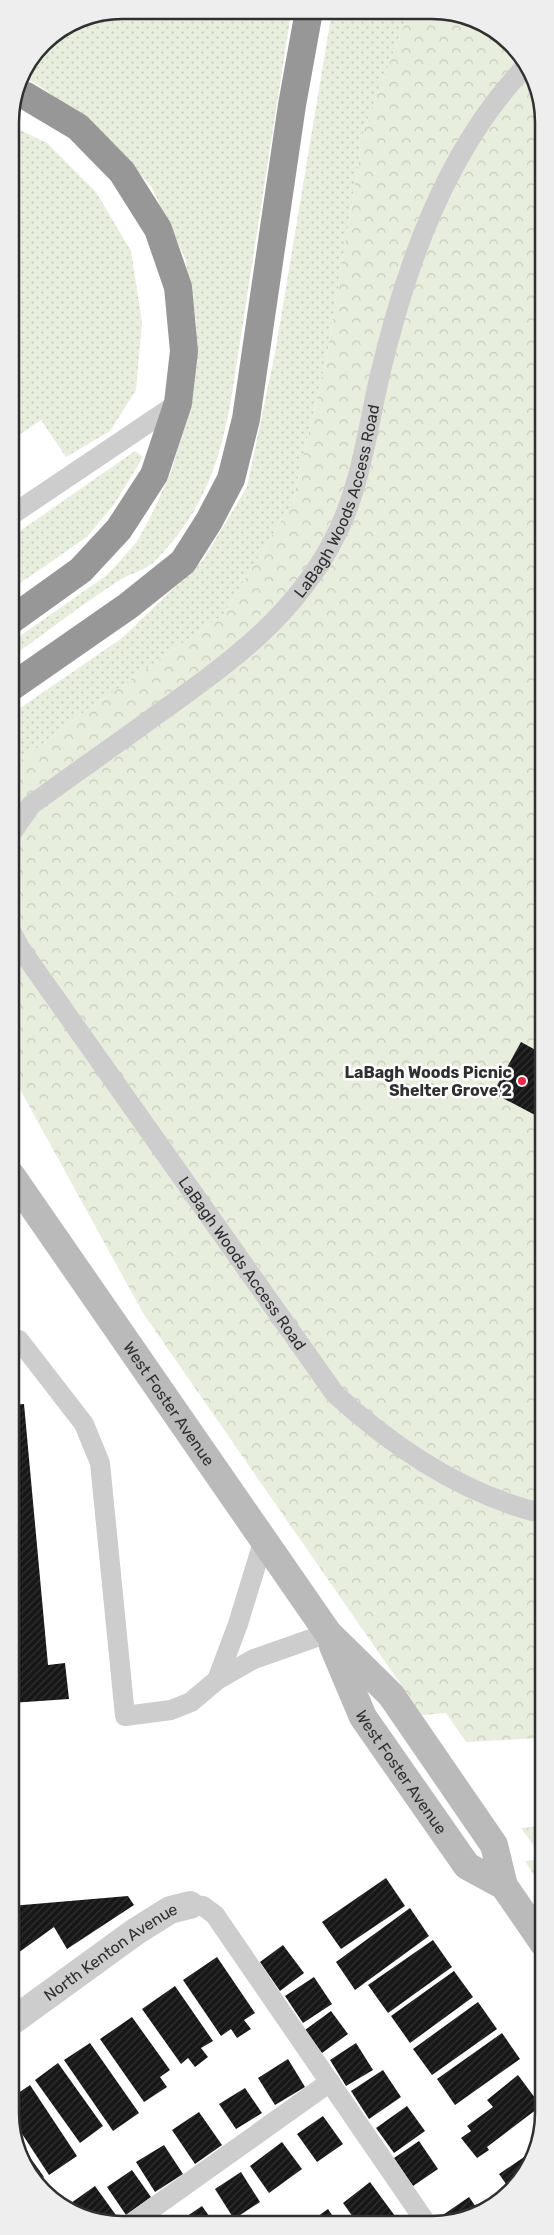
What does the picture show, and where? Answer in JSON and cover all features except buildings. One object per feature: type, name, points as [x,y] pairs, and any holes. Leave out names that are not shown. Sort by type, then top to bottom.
[{"type":"highway","points":[[19,682],[128,606],[183,562],[209,521],[231,479],[246,419],[292,105],[308,19]]},
{"type":"highway","points":[[19,615],[81,570],[119,530],[154,475],[178,403],[184,351],[178,287],[158,229],[122,172],[78,127],[23,95]]},
{"type":"main road","name":"West Foster Avenue","points":[[19,1187],[328,1633],[390,1695],[494,1844],[504,1886],[535,1931]]},
{"type":"street","name":"North Kenton Avenue","points":[[19,2016],[135,1932],[170,1910],[190,1905]]},
{"type":"lane","name":"LaBagh Woods Access Road","points":[[19,822],[31,805],[213,676],[242,652],[281,614],[311,578],[334,539],[349,506],[391,329],[414,257],[447,180],[476,132],[508,85],[522,71]]},
{"type":"lane","points":[[19,510],[178,403]]},
{"type":"lane","name":"LaBagh Woods Access Road","points":[[19,946],[335,1394],[364,1421],[410,1455],[468,1488],[535,1512]]},
{"type":"lane","points":[[19,1340],[84,1424],[100,1463],[125,1716],[171,1710],[191,1702],[217,1680],[254,1658],[328,1633]]},
{"type":"lane","points":[[217,1680],[238,1624],[264,1540]]},
{"type":"lane","points":[[190,1905],[203,1906],[215,1915],[422,2216]]},
{"type":"lane","points":[[142,2216],[330,2082]]},
{"type":"green space","points":[[115,19],[290,19],[227,423],[215,466],[207,486],[186,524],[152,563],[106,589],[19,651],[19,637],[107,575],[136,543],[150,518],[171,472],[193,395],[196,322],[185,258],[151,186],[97,128],[34,82],[28,80],[36,65],[49,49],[76,29],[95,22]]},
{"type":"green space","points":[[331,19],[406,19],[364,129],[326,361],[292,503],[223,615],[76,718],[19,762],[19,709],[122,638],[203,560],[247,487],[275,353]]},
{"type":"green space","points":[[406,19],[439,19],[459,22],[484,33],[510,54],[525,76],[532,95],[535,122],[535,1738],[466,1742],[446,1713],[422,1715],[143,1313],[19,1088],[19,762],[76,718],[223,615],[292,503],[326,361],[364,129]]},
{"type":"green space","points":[[19,129],[47,143],[96,192],[131,251],[142,322],[136,390],[110,431],[66,457],[41,420],[19,435]]},
{"type":"green space","points":[[135,451],[143,457],[115,503],[87,537],[19,584],[19,532]]},
{"type":"green space","points":[[535,1827],[535,1848],[521,1828]]},
{"type":"green space","points":[[535,1860],[535,1876],[525,1861]]},
{"type":"place","name":"LaBagh Woods Picnic Shelter Grove 2","points":[[522,1081]]}]
